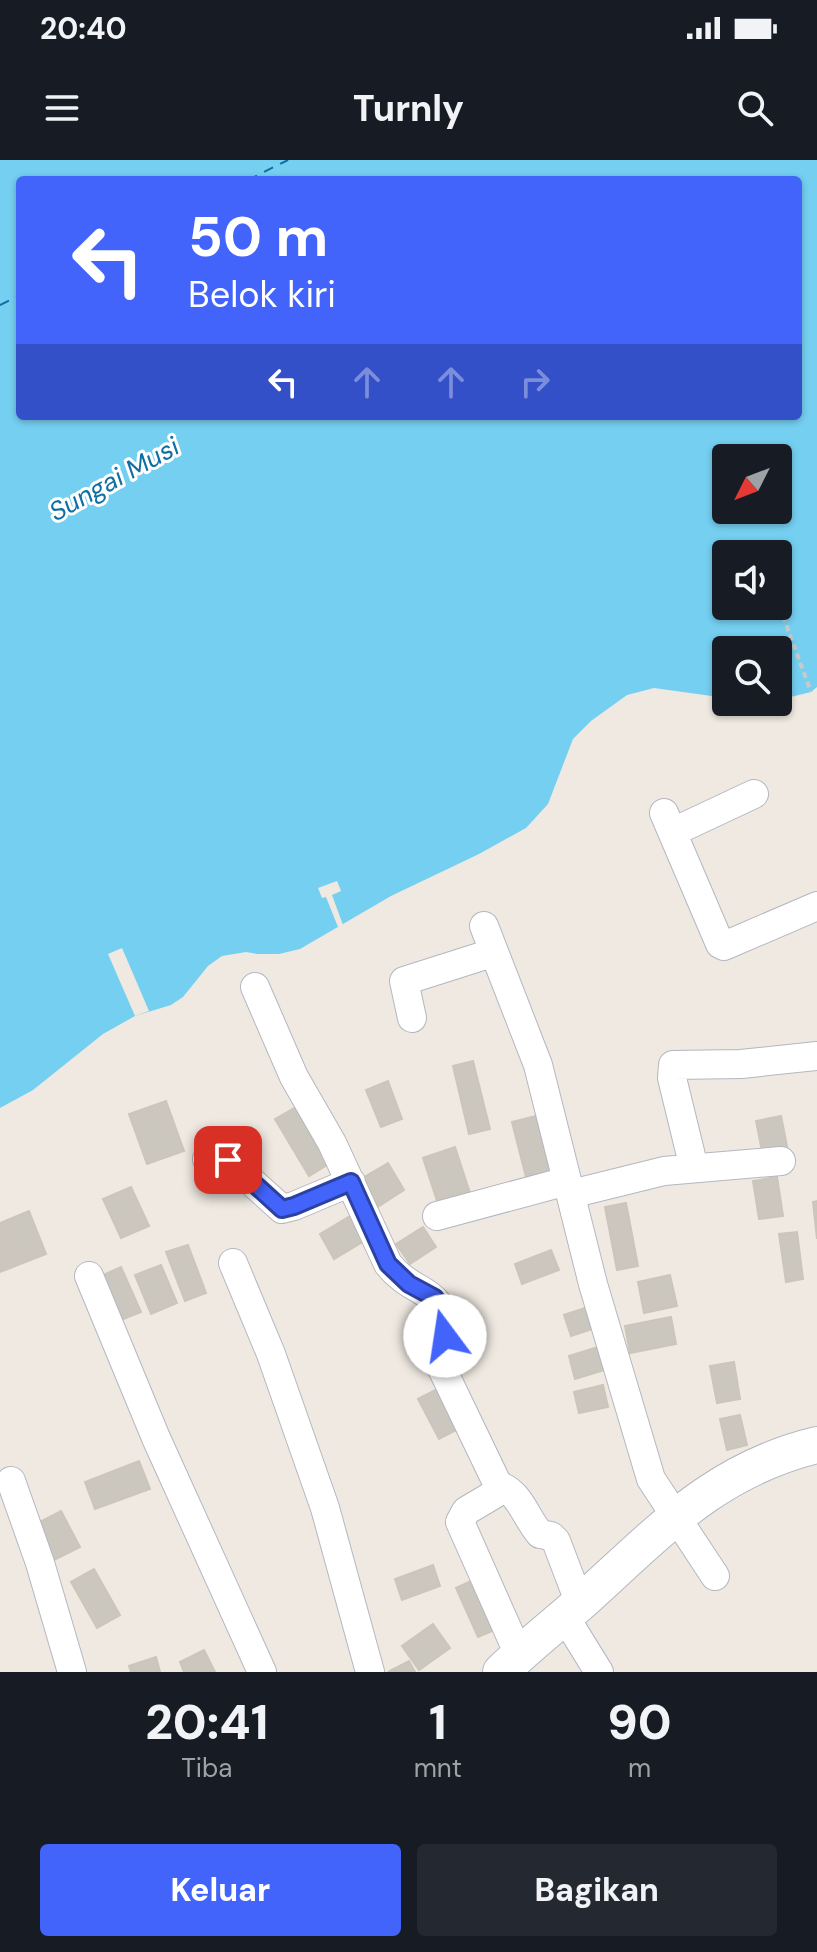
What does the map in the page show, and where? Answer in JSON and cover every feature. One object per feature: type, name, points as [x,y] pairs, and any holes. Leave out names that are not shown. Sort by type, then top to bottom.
[{"type":"street","points":[[754,794],[668,822],[720,944],[724,946],[817,906]]},
{"type":"street","points":[[484,926],[538,1065],[593,1284],[647,1468],[656,1491],[715,1576]]},
{"type":"street","points":[[412,1018],[404,981],[492,953]]},
{"type":"street","points":[[255,987],[294,1077],[332,1143],[388,1264],[409,1284],[435,1298],[442,1309],[448,1333],[434,1342],[436,1356],[498,1485],[498,1492],[466,1511],[460,1522],[510,1663],[676,1517],[748,1468],[810,1447]]},
{"type":"street","points":[[694,1168],[673,1072],[817,1056]]},
{"type":"street","points":[[207,1159],[223,1156],[282,1209],[351,1182]]},
{"type":"street","points":[[437,1216],[569,1187],[664,1171],[781,1161]]},
{"type":"street","points":[[233,1263],[271,1354],[325,1508],[370,1672]]},
{"type":"street","points":[[89,1276],[156,1438],[262,1672]]},
{"type":"street","points":[[11,1481],[40,1563],[72,1672]]},
{"type":"street","points":[[498,1485],[517,1499],[540,1534],[551,1536],[556,1541],[572,1610],[599,1672]]},
{"type":"path","points":[[784,620],[811,692]]},
{"type":"water","name":"Sungai Musi","points":[[0,160],[817,160],[817,687],[811,692],[792,697],[792,636],[712,636],[712,696],[654,688],[627,695],[591,721],[573,739],[548,804],[526,828],[391,896],[300,949],[279,954],[246,952],[222,956],[208,966],[183,997],[171,1005],[135,1016],[103,1034],[33,1090],[0,1108]]},
{"type":"pier","points":[[337,881],[341,891],[332,895],[343,925],[338,927],[326,897],[322,898],[318,888]]},
{"type":"pier","points":[[122,948],[149,1011],[135,1016],[108,954]]},
{"type":"building","points":[[473,1061],[490,1129],[469,1134],[453,1066]]},
{"type":"building","points":[[388,1081],[402,1119],[381,1127],[366,1090]]},
{"type":"building","points":[[166,1101],[184,1151],[147,1164],[129,1114]]},
{"type":"building","points":[[303,1103],[337,1159],[309,1176],[275,1119]]},
{"type":"building","points":[[536,1116],[552,1175],[527,1181],[512,1122]]},
{"type":"building","points":[[781,1116],[788,1151],[763,1156],[756,1121]]},
{"type":"building","points":[[455,1147],[472,1199],[440,1210],[423,1158]]},
{"type":"building","points":[[388,1163],[404,1190],[376,1208],[359,1180]]},
{"type":"building","points":[[777,1177],[783,1216],[759,1219],[753,1181]]},
{"type":"building","points":[[131,1187],[149,1226],[121,1238],[103,1199]]},
{"type":"building","points":[[817,1201],[817,1239],[813,1202]]},
{"type":"building","points":[[626,1203],[638,1266],[617,1270],[605,1207]]},
{"type":"building","points":[[29,1211],[46,1254],[0,1272],[0,1223]]},
{"type":"building","points":[[357,1212],[371,1237],[334,1259],[320,1234]]},
{"type":"building","points":[[423,1227],[436,1247],[410,1264],[396,1244]]},
{"type":"building","points":[[797,1232],[803,1279],[786,1282],[779,1234]]},
{"type":"building","points":[[188,1245],[206,1293],[185,1301],[166,1252]]},
{"type":"building","points":[[551,1250],[559,1270],[522,1284],[515,1264]]},
{"type":"building","points":[[161,1265],[177,1303],[151,1314],[135,1275]]},
{"type":"building","points":[[121,1267],[141,1312],[121,1320],[101,1276]]},
{"type":"building","points":[[670,1275],[677,1306],[644,1313],[638,1282]]},
{"type":"building","points":[[588,1307],[595,1328],[571,1336],[564,1315]]},
{"type":"building","points":[[671,1317],[676,1344],[630,1353],[625,1326]]},
{"type":"building","points":[[598,1347],[604,1370],[575,1379],[569,1356]]},
{"type":"building","points":[[734,1362],[740,1399],[717,1403],[710,1366]]},
{"type":"building","points":[[603,1385],[608,1407],[579,1413],[574,1392]]},
{"type":"building","points":[[441,1387],[462,1427],[439,1439],[418,1399]]},
{"type":"building","points":[[740,1415],[747,1445],[727,1450],[720,1419]]},
{"type":"building","points":[[139,1461],[150,1489],[95,1509],[85,1482]]},
{"type":"building","points":[[61,1511],[80,1547],[54,1560],[36,1524]]},
{"type":"building","points":[[433,1565],[440,1586],[402,1600],[395,1579]]},
{"type":"building","points":[[94,1569],[120,1615],[97,1628],[71,1582]]},
{"type":"building","points":[[475,1579],[497,1629],[478,1637],[456,1588]]},
{"type":"building","points":[[433,1624],[450,1648],[419,1670],[402,1646]]},
{"type":"building","points":[[204,1650],[215,1672],[184,1672],[180,1662]]},
{"type":"building","points":[[156,1657],[160,1672],[131,1672],[129,1666]]},
{"type":"building","points":[[409,1661],[415,1672],[388,1672]]},
{"type":"ferry route","points":[[256,176],[288,160]]},
{"type":"ferry route","points":[[0,305],[16,297]]},
{"type":"route","points":[[228,1160],[282,1209],[351,1182],[388,1264],[397,1276],[435,1298],[442,1309],[448,1333],[445,1336]]}]
